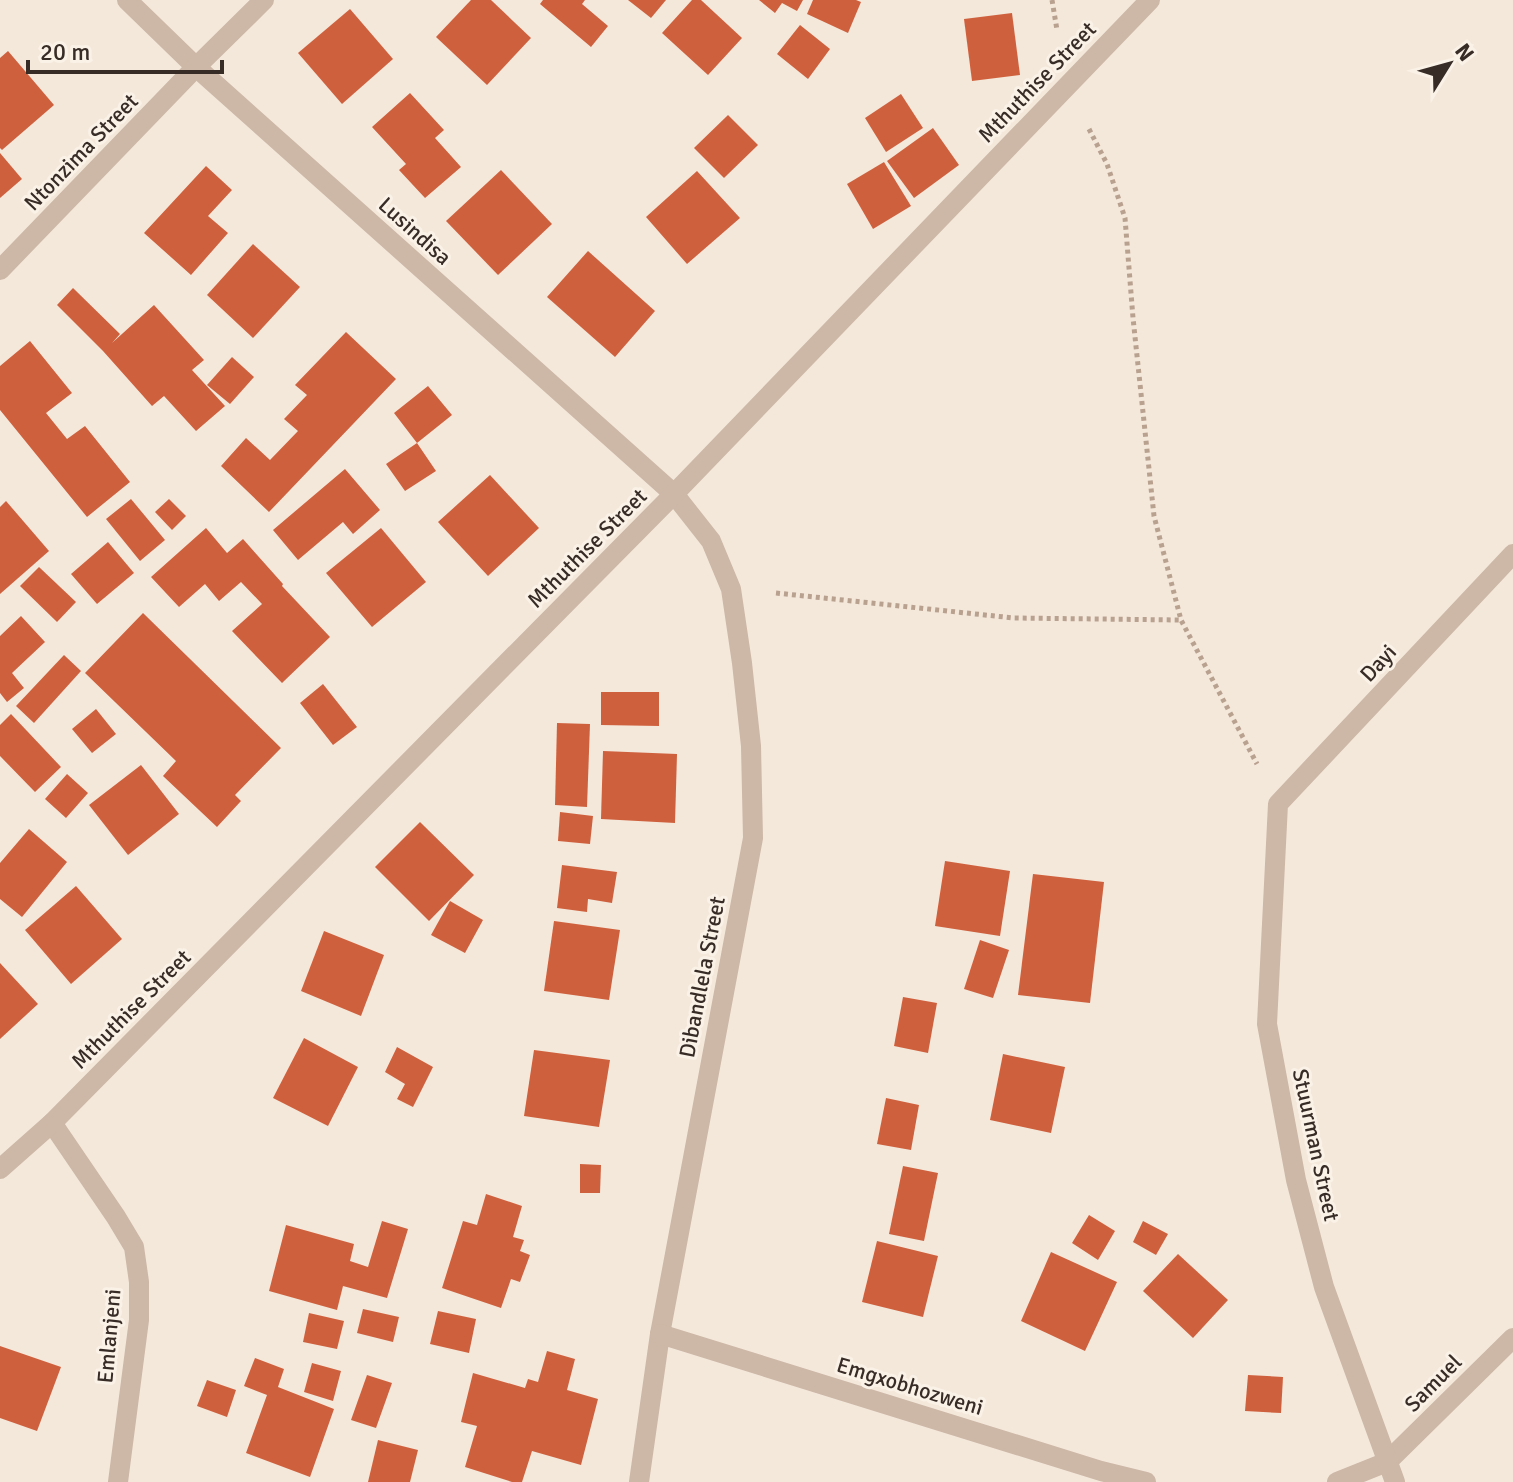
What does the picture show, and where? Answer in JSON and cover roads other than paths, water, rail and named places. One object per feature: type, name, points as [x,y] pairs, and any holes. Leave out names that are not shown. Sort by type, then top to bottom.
[{"type":"street","name":"Lusindisa","points":[[127,0],[196,67],[674,494]]},
{"type":"street","name":"Ntonzima Street","points":[[0,270],[264,0]]},
{"type":"street","name":"Mthuthise Street","points":[[0,1169],[52,1123],[674,494],[1150,0]]},
{"type":"street","name":"Dibandlela Street","points":[[639,1482],[660,1334],[753,838],[751,746],[731,589],[711,541],[674,494]]},
{"type":"street","name":"Dayi","points":[[1278,804],[1513,554]]},
{"type":"street","name":"Stuurman Street","points":[[1278,804],[1267,1024],[1296,1180],[1324,1287],[1395,1482]]},
{"type":"street","name":"Emlanjeni","points":[[52,1123],[134,1247],[139,1282],[139,1320],[118,1482]]},
{"type":"street","name":"Emgxobhozweni","points":[[660,1334],[1146,1482]]},
{"type":"street","name":"Samuel","points":[[1387,1462],[1513,1338]]},
{"type":"street","points":[[1337,1482],[1387,1462]]}]
